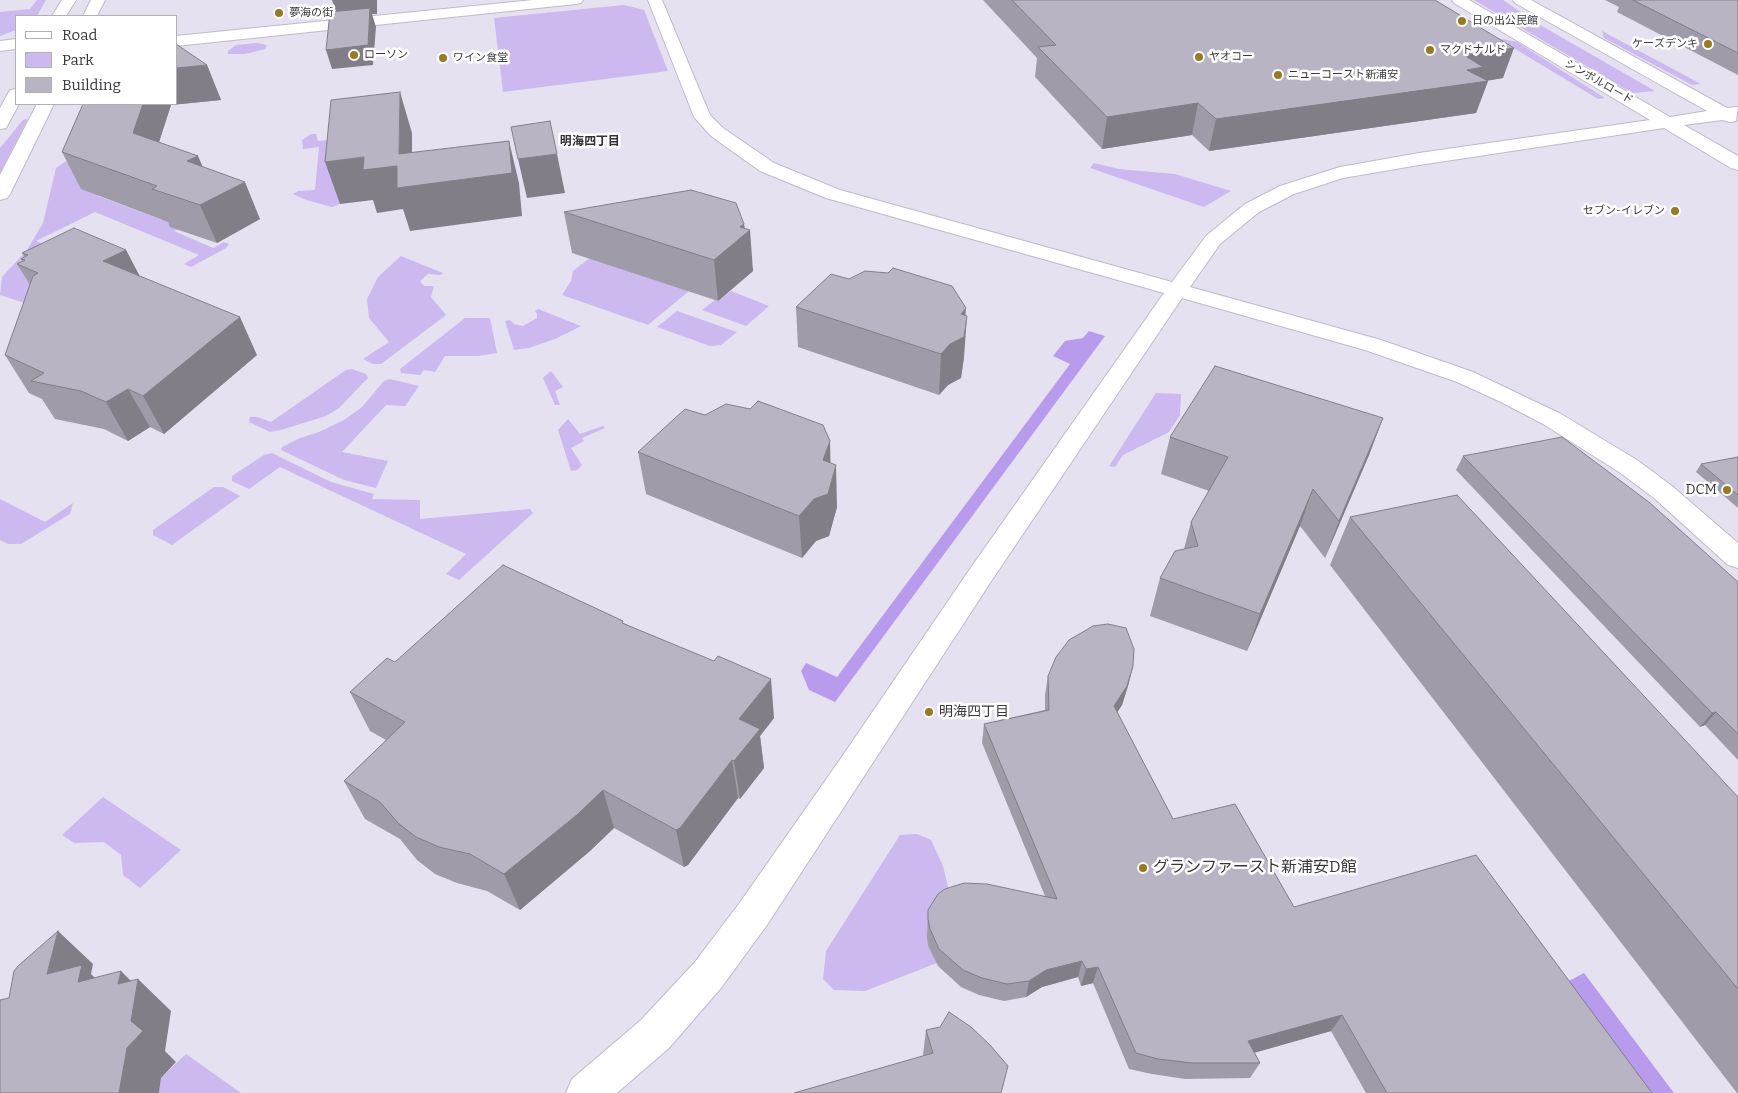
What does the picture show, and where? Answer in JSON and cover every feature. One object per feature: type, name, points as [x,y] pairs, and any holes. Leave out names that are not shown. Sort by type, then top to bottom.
[{"type":"street","points":[[60,15],[69,0]]},
{"type":"street","points":[[90,15],[98,0]]},
{"type":"street","points":[[178,27],[457,0]]},
{"type":"street","points":[[178,41],[576,0]]},
{"type":"street","points":[[655,0],[703,117],[717,132],[742,152],[767,167],[833,194],[1373,345],[1465,377],[1552,419],[1628,466],[1663,492],[1738,558]]},
{"type":"street","name":"シンボルロード","points":[[1459,0],[1738,164]]},
{"type":"street","points":[[1520,0],[1734,116]]},
{"type":"street","points":[[0,46],[15,44]]},
{"type":"street","points":[[0,58],[15,57]]},
{"type":"street","points":[[0,124],[15,96]]},
{"type":"street","points":[[0,194],[45,105]]},
{"type":"street","points":[[586,1093],[655,1034],[708,975],[725,952],[851,771],[982,573],[1213,240],[1252,208],[1287,190],[1340,173],[1668,123],[1734,116]]},
{"type":"green space","points":[[37,0],[46,0],[38,15],[15,15],[15,30],[0,36],[0,12],[30,9]]},
{"type":"green space","points":[[1474,0],[1503,0],[1535,22],[1655,91],[1632,93]]},
{"type":"green space","points":[[624,5],[644,10],[668,71],[503,92],[494,18]]},
{"type":"green space","points":[[1602,31],[1701,84],[1692,85],[1604,38]]},
{"type":"green space","points":[[1497,38],[1517,42],[1605,98],[1598,99]]},
{"type":"green space","points":[[256,43],[267,45],[265,49],[245,54],[228,54],[228,51],[236,45]]},
{"type":"green space","points":[[28,119],[0,173],[0,148],[23,120]]},
{"type":"green space","points":[[387,132],[345,141],[340,204],[332,207],[306,200],[293,194],[298,191],[315,190],[319,147],[303,149],[302,140],[311,134],[316,134],[318,141]]},
{"type":"green space","points":[[66,161],[98,196],[162,220],[214,193],[202,217],[174,231],[213,248],[224,242],[229,244],[226,248],[191,267],[184,264],[199,255],[95,212],[36,241],[56,249],[31,305],[0,295],[2,277],[27,250],[43,223],[56,168]]},
{"type":"green space","points":[[1094,163],[1119,169],[1175,174],[1231,191],[1204,207],[1090,168]]},
{"type":"green space","points":[[644,216],[689,291],[648,325],[562,295],[571,281],[573,271]]},
{"type":"green space","points":[[401,256],[443,273],[440,275],[428,274],[420,281],[424,286],[434,286],[431,297],[446,315],[381,364],[373,364],[363,359],[389,342],[369,318],[367,299],[378,277]]},
{"type":"green space","points":[[731,291],[769,306],[746,326],[702,310]]},
{"type":"green space","points":[[538,309],[581,326],[555,339],[529,348],[514,350],[505,321],[510,320],[514,324],[523,326],[537,318],[535,311]]},
{"type":"green space","points":[[677,311],[737,332],[721,345],[710,346],[657,327]]},
{"type":"green space","points":[[465,318],[490,318],[497,353],[478,356],[445,356],[435,372],[424,370],[420,375],[401,373],[400,369]]},
{"type":"green space","points":[[352,369],[366,374],[368,378],[339,408],[326,416],[270,432],[249,422],[250,417],[257,417],[271,422],[346,370]]},
{"type":"green space","points":[[551,371],[563,387],[555,391],[560,405],[555,405],[543,378]]},
{"type":"green space","points":[[390,379],[419,386],[405,406],[386,405],[342,452],[388,461],[376,488],[344,480],[281,450],[282,447],[300,438],[319,432],[344,420],[361,408],[384,381]]},
{"type":"green space","points":[[1156,393],[1181,394],[1180,415],[1169,432],[1123,455],[1115,467],[1109,466]]},
{"type":"green space","points":[[568,419],[580,434],[603,426],[605,428],[582,438],[584,441],[571,448],[582,465],[577,470],[571,471],[558,430]]},
{"type":"green space","points":[[272,453],[331,482],[374,494],[372,499],[420,500],[420,519],[530,509],[533,513],[459,580],[446,574],[466,554],[280,467],[249,489],[232,481],[232,476],[264,455]]},
{"type":"green space","points":[[214,487],[223,487],[240,496],[172,545],[153,535],[153,530]]},
{"type":"green space","points":[[0,499],[45,522],[73,503],[70,514],[21,544],[8,544],[0,540]]},
{"type":"green space","points":[[103,797],[181,850],[140,888],[123,875],[121,855],[104,842],[74,843],[62,835]]},
{"type":"green space","points":[[917,834],[931,840],[943,866],[952,903],[928,946],[937,963],[865,991],[834,990],[823,979],[826,951],[900,835]]},
{"type":"green space","points":[[186,1054],[241,1093],[159,1093],[161,1078]]},
{"type":"shaded area","points":[[1089,331],[1105,336],[835,702],[809,690],[801,671],[806,663],[837,677],[1070,364],[1053,356],[1065,341],[1083,338]]},
{"type":"shaded area","points":[[1584,973],[1674,1093],[1638,1093],[1561,985]]},
{"type":"building","name":"ニューコースト新浦安","points":[[1012,0],[1435,0],[1514,48],[1464,55],[1483,67],[1467,70],[1488,81],[1216,119],[1198,103],[1107,117],[1038,47],[1056,45]]},
{"type":"building","points":[[1633,0],[1738,0],[1738,53]]},
{"type":"building","points":[[370,8],[368,45],[326,50],[330,12]]},
{"type":"building","points":[[178,45],[207,65],[178,68]]},
{"type":"building","points":[[400,92],[399,154],[509,141],[512,173],[397,188],[397,166],[363,170],[364,157],[325,162],[331,100]]},
{"type":"building","points":[[83,105],[143,105],[133,133],[198,156],[187,161],[245,182],[200,205],[152,189],[157,186],[62,152]]},
{"type":"building","points":[[550,121],[557,154],[518,159],[511,127]]},
{"type":"building","points":[[691,190],[736,203],[744,224],[740,227],[750,230],[714,260],[564,212]]},
{"type":"building","points":[[74,228],[126,250],[103,261],[240,317],[143,396],[128,389],[106,402],[81,391],[31,381],[44,373],[5,355],[33,276],[38,273],[17,264],[25,260],[21,259],[28,255],[22,253]]},
{"type":"building","points":[[893,268],[952,286],[966,308],[961,314],[967,316],[964,337],[950,344],[941,354],[796,307],[831,274],[849,279],[865,271],[888,273]]},
{"type":"building","points":[[1215,366],[1383,418],[1339,521],[1313,489],[1260,614],[1160,578],[1175,551],[1198,546],[1191,522],[1228,457],[1170,437]]},
{"type":"building","points":[[758,401],[823,425],[830,441],[823,460],[836,465],[828,494],[814,499],[799,516],[638,452],[685,409],[705,415],[726,404],[750,409]]},
{"type":"building","points":[[1562,437],[1650,503],[1738,582],[1738,734],[1716,712],[1712,713],[1463,456]]},
{"type":"building","points":[[1738,457],[1738,495],[1701,464]]},
{"type":"building","points":[[1457,495],[1738,797],[1738,989],[1350,517]]},
{"type":"building","points":[[503,565],[623,621],[622,623],[714,661],[718,656],[771,679],[739,719],[760,729],[734,761],[732,760],[680,828],[676,830],[603,790],[578,814],[504,874],[470,854],[439,847],[416,837],[398,823],[380,802],[344,781],[405,722],[350,692],[387,658],[395,662]]},
{"type":"building","points":[[1108,624],[1126,628],[1134,649],[1133,666],[1127,686],[1114,706],[1173,819],[1235,804],[1294,907],[1476,855],[1652,1093],[1387,1093],[1342,1015],[1248,1041],[1260,1063],[1192,1063],[1158,1059],[1136,1053],[1098,967],[1086,969],[1082,961],[1046,970],[1029,981],[1007,984],[982,978],[963,970],[939,949],[930,929],[928,910],[938,894],[945,889],[964,883],[987,884],[1057,899],[984,724],[1049,710],[1048,676],[1056,657],[1069,640],[1093,626]]},
{"type":"building","points":[[58,931],[47,974],[82,965],[78,982],[121,971],[118,984],[138,979],[131,1021],[143,1031],[127,1048],[119,1093],[0,1093],[0,1000],[9,998],[14,971],[18,966]]},
{"type":"building","points":[[949,1012],[971,1027],[1008,1066],[1001,1093],[794,1093],[933,1053],[926,1030],[940,1027]]},
{"type":"place","name":"夢海の街","points":[[279,13]]},
{"type":"place","name":"日の出公民館","points":[[1462,21]]},
{"type":"place","name":"ケーズデンキ","points":[[1708,44]]},
{"type":"place","name":"マクドナルド","points":[[1430,50]]},
{"type":"place","name":"ローソン","points":[[354,55]]},
{"type":"place","name":"ヤオコー","points":[[1199,57]]},
{"type":"place","name":"ワイン食堂","points":[[443,58]]},
{"type":"place","name":"ニューコースト新浦安","points":[[1278,75]]},
{"type":"place","name":"セブン-イレブン","points":[[1675,211]]},
{"type":"place","name":"DCM","points":[[1727,490]]},
{"type":"place","name":"明海四丁目","points":[[929,712]]},
{"type":"place","name":"グランファースト新浦安D館","points":[[1143,868]]},
{"type":"district","name":"明海四丁目","points":[[590,142]]}]
